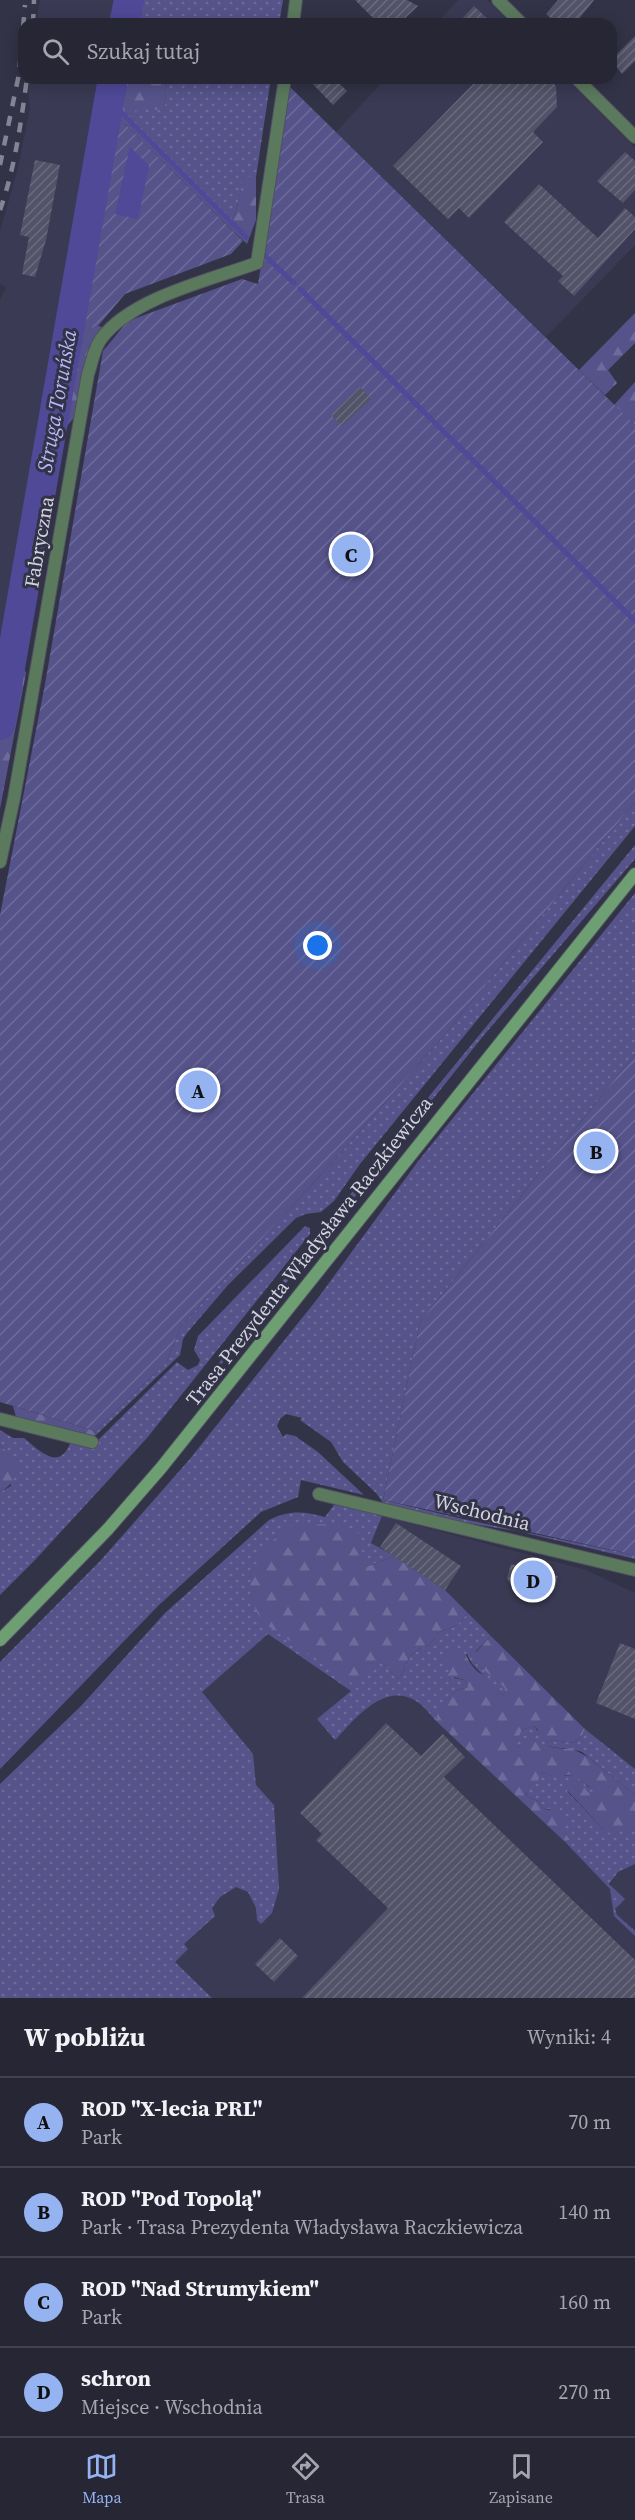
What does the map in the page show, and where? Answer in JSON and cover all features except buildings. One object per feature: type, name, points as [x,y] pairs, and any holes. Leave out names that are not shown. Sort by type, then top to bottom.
[{"type":"main road","name":"Trasa Prezydenta Władysława Raczkiewicza","points":[[0,1640],[108,1529],[161,1468],[635,874]]},
{"type":"street","points":[[294,18],[296,0]]},
{"type":"street","points":[[498,0],[516,18]]},
{"type":"street","name":"Fabryczna","points":[[0,862],[14,798],[88,374],[99,341],[120,319],[153,300],[257,263],[284,84]]},
{"type":"street","points":[[582,84],[635,137]]},
{"type":"street","points":[[0,1419],[92,1442]]},
{"type":"street","name":"Wschodnia","points":[[319,1494],[635,1570]]},
{"type":"shaded area","points":[[40,0],[117,0],[113,18],[37,18]]},
{"type":"shaded area","points":[[458,0],[487,0],[505,18],[442,18]]},
{"type":"shaded area","points":[[29,84],[102,84],[8,637],[0,670],[0,300],[6,287],[0,284],[0,231],[18,168],[30,108]]},
{"type":"shaded area","points":[[380,84],[571,84],[635,148],[635,245],[546,337],[336,132]]},
{"type":"shaded area","points":[[130,147],[149,166],[138,219],[115,214]]},
{"type":"shaded area","points":[[382,1516],[586,1570],[635,1593],[635,1769],[585,1729],[445,1590],[371,1543]]},
{"type":"shaded area","points":[[263,1627],[380,1655],[610,1888],[635,1806],[635,1998],[212,1998],[156,1944],[189,1686]]},
{"type":"green space","points":[[117,0],[143,0],[139,18],[113,18]]},
{"type":"green space","points":[[143,0],[283,0],[280,18],[139,18]]},
{"type":"green space","points":[[102,84],[166,84],[164,111],[137,107],[133,117],[117,104],[120,119],[83,329],[102,327],[90,345],[76,415],[63,431],[22,642],[8,637]]},
{"type":"green space","points":[[166,84],[270,84],[256,177],[244,177],[235,215],[228,226],[120,119],[117,102],[164,111]]},
{"type":"green space","points":[[290,87],[635,425],[635,802],[441,1039],[332,1163],[181,1326],[166,1363],[95,1431],[0,1402],[0,915],[45,684],[103,351],[128,321],[242,279],[258,284]]},
{"type":"green space","points":[[120,119],[243,241],[231,254],[125,294],[98,326],[83,330]]},
{"type":"green space","points":[[244,176],[256,177],[256,220],[247,244],[228,226],[235,215]]},
{"type":"green space","points":[[635,313],[635,343],[608,370],[617,383],[605,395],[579,370]]},
{"type":"green space","points":[[635,382],[635,425],[614,405]]},
{"type":"green space","points":[[4,655],[20,660],[26,673],[0,809],[0,670]]},
{"type":"green space","points":[[635,802],[635,826],[360,1164],[334,1201],[321,1212],[296,1218],[228,1285],[187,1333],[183,1339],[180,1355],[96,1435],[95,1431],[166,1363],[181,1326],[332,1163],[441,1039]]},
{"type":"green space","points":[[635,845],[635,859],[484,1035],[220,1366],[218,1364],[381,1155]]},
{"type":"green space","points":[[635,893],[635,1054],[420,1322],[383,1500],[635,1555],[635,1559],[517,1531],[461,1522],[384,1504],[376,1493],[343,1462],[331,1442],[300,1420],[302,1418],[286,1414],[277,1426],[283,1437],[286,1434],[295,1436],[318,1452],[364,1495],[301,1480],[298,1497],[261,1512],[159,1605],[0,1769],[0,1662],[101,1560],[189,1460],[318,1298],[419,1160]]},
{"type":"green space","points":[[635,1054],[635,1555],[383,1500],[420,1322]]},
{"type":"green space","points":[[305,1226],[310,1228],[310,1234],[147,1438],[0,1595],[0,1492],[11,1486],[5,1449],[0,1445],[0,1430],[13,1438],[24,1438],[50,1456],[61,1456],[71,1441],[92,1446],[177,1362],[188,1370],[198,1365],[200,1360],[194,1350],[198,1336]]},
{"type":"green space","points":[[13,1406],[95,1431],[96,1435],[93,1437],[16,1417]]},
{"type":"green space","points":[[0,1445],[17,1460],[14,1479],[0,1492]]},
{"type":"green space","points":[[334,1505],[382,1516],[371,1543],[394,1556],[366,1567],[378,1659],[398,1679],[412,1654],[431,1642],[437,1633],[457,1625],[468,1613],[491,1636],[476,1651],[476,1663],[506,1688],[504,1695],[490,1690],[486,1679],[473,1665],[467,1654],[449,1673],[454,1678],[465,1680],[468,1687],[457,1690],[440,1707],[436,1721],[416,1701],[404,1696],[393,1696],[381,1699],[371,1706],[335,1740],[317,1719],[351,1691],[268,1634],[202,1692],[253,1754],[256,1785],[274,1805],[279,1889],[272,1913],[261,1924],[257,1920],[256,1908],[248,1892],[236,1887],[220,1897],[212,1908],[215,1916],[184,1944],[188,1949],[175,1962],[212,1998],[0,1998],[0,1784],[81,1706],[165,1613],[269,1520],[283,1514],[297,1512],[325,1517]]},
{"type":"green space","points":[[328,1524],[357,1530],[366,1567],[394,1556],[445,1590],[468,1613],[457,1625],[437,1633],[431,1642],[412,1654],[398,1679],[378,1659],[355,1685],[264,1623],[256,1611],[249,1589],[261,1552],[288,1526]]},
{"type":"green space","points":[[491,1636],[585,1729],[582,1736],[573,1743],[553,1740],[546,1742],[537,1735],[538,1730],[534,1726],[522,1730],[515,1744],[519,1747],[526,1738],[553,1747],[571,1748],[588,1757],[635,1795],[635,1827],[631,1830],[608,1833],[567,1790],[570,1784],[580,1783],[588,1792],[593,1792],[593,1788],[574,1776],[565,1775],[559,1778],[541,1772],[538,1781],[530,1784],[526,1793],[528,1797],[538,1801],[545,1810],[558,1810],[566,1815],[565,1832],[570,1840],[565,1842],[436,1721],[439,1707],[457,1690],[468,1687],[465,1680],[449,1676],[440,1677],[440,1673],[449,1673],[452,1669],[446,1664],[446,1655],[455,1647],[464,1653],[474,1668],[485,1677],[491,1690],[504,1695],[505,1688],[476,1663],[476,1652]]},
{"type":"green space","points":[[534,1726],[546,1742],[553,1740],[573,1743],[582,1736],[585,1729],[635,1769],[635,1795],[582,1752],[545,1746],[534,1741],[518,1747],[514,1744],[522,1730]]},
{"type":"green space","points":[[541,1772],[553,1776],[576,1775],[587,1786],[593,1788],[593,1792],[567,1791],[603,1829],[630,1830],[635,1827],[635,1864],[618,1872],[609,1884],[625,1899],[615,1909],[617,1915],[635,1931],[635,1936],[614,1916],[610,1889],[565,1842],[570,1840],[550,1809],[545,1810],[538,1801],[528,1797],[526,1792],[530,1784]]},
{"type":"waterway","name":"Struga Toruńska","points":[[125,18],[129,0]]},
{"type":"waterway","name":"Struga Toruńska","points":[[0,725],[112,84]]},
{"type":"waterway","points":[[109,100],[246,237]]},
{"type":"waterway","points":[[265,256],[294,283]]},
{"type":"waterway","points":[[300,289],[635,621]]},
{"type":"railway","points":[[33,18],[34,0]]},
{"type":"railway","points":[[24,18],[25,5]]},
{"type":"railway","points":[[0,165],[18,79]]},
{"type":"railway","points":[[0,210],[14,161],[26,84]]},
{"type":"place","name":"ROD \"Nad Strumykiem\"","points":[[351,554]]},
{"type":"place","name":"ROD \"X-lecia PRL\"","points":[[198,1090]]},
{"type":"place","name":"ROD \"Pod Topolą\"","points":[[596,1151]]},
{"type":"place","name":"schron","points":[[533,1580]]}]
